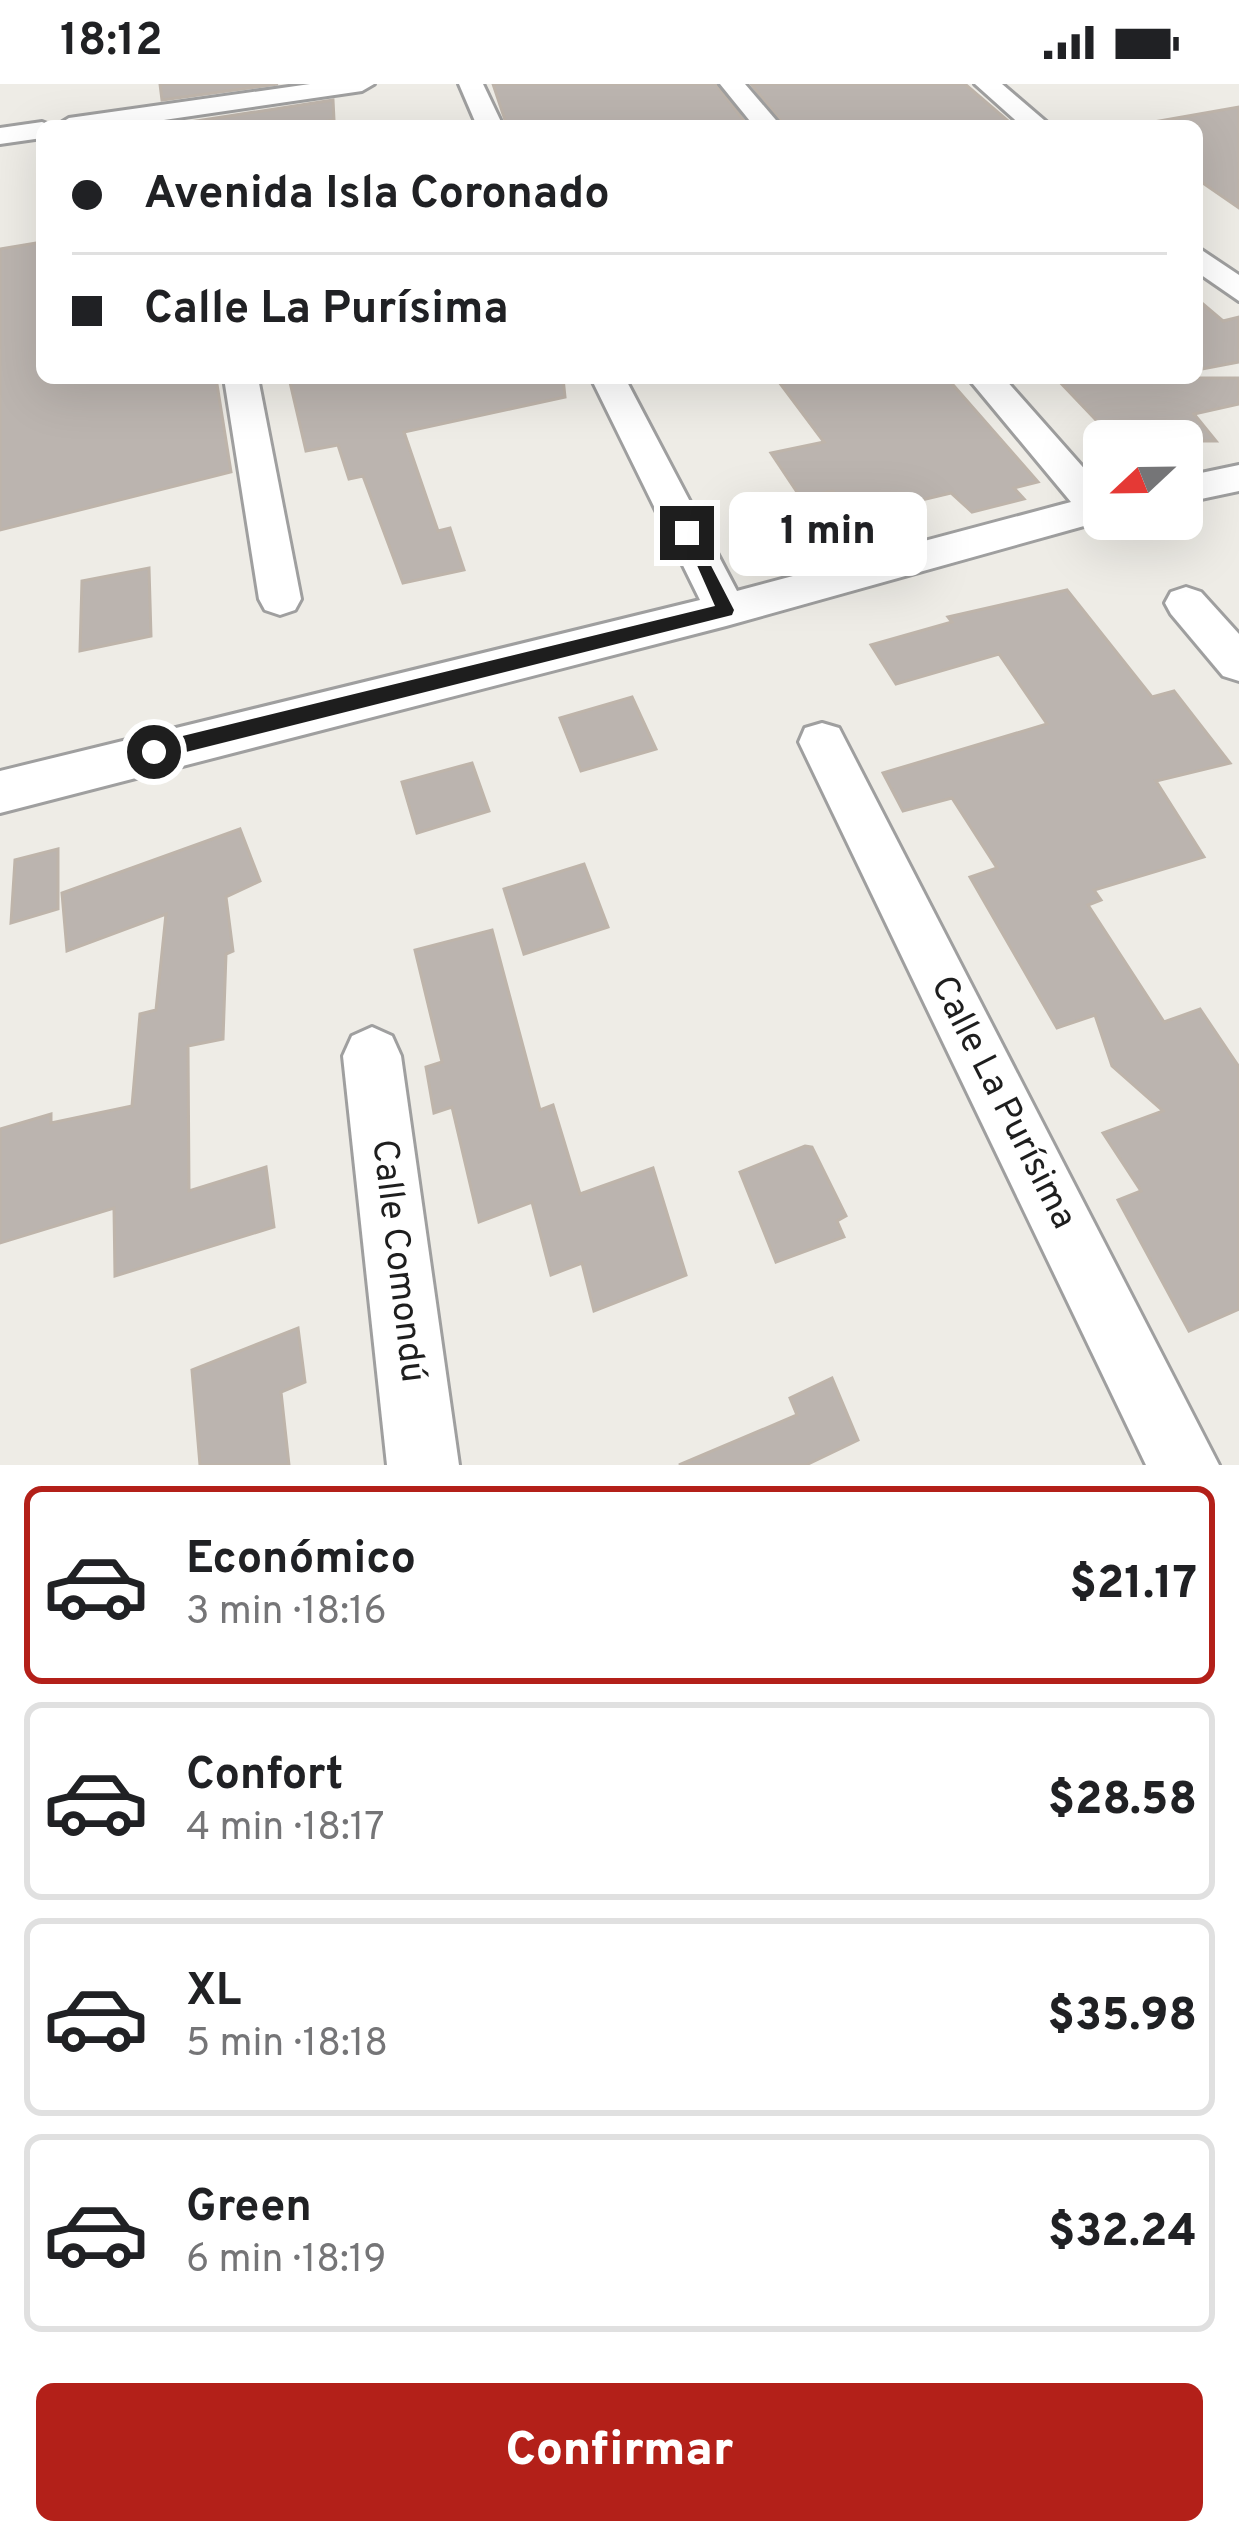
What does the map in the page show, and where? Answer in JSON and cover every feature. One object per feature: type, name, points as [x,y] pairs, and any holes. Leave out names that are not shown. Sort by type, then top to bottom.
[{"type":"street","points":[[110,120],[362,84]]},
{"type":"street","points":[[471,84],[487,120]]},
{"type":"street","points":[[732,84],[763,120]]},
{"type":"street","points":[[987,84],[1031,120]]},
{"type":"street","points":[[0,136],[36,131]]},
{"type":"street","points":[[1203,261],[1239,290]]},
{"type":"street","points":[[243,384],[280,599]]},
{"type":"street","points":[[611,384],[726,610]]},
{"type":"street","points":[[990,384],[1083,488]]},
{"type":"street","points":[[1203,486],[1239,478]]},
{"type":"street","points":[[0,792],[726,610],[1083,513]]},
{"type":"street","points":[[1186,603],[1239,664]]},
{"type":"street","name":"Calle La Purísima","points":[[822,742],[1183,1465]]},
{"type":"street","name":"Calle Comondú","points":[[372,1057],[423,1465]]},
{"type":"building","points":[[160,84],[278,84],[162,100]]},
{"type":"building","points":[[493,84],[716,84],[743,120],[505,120]]},
{"type":"building","points":[[751,84],[965,84],[1007,120],[780,120]]},
{"type":"building","points":[[333,100],[334,120],[203,120]]},
{"type":"building","points":[[1239,107],[1239,208],[1203,183],[1203,120],[1165,120]]},
{"type":"building","points":[[36,243],[36,384],[217,384],[231,472],[0,530],[0,249]]},
{"type":"building","points":[[1203,304],[1223,321],[1239,317],[1239,362],[1203,369]]},
{"type":"building","points":[[1203,378],[1239,378],[1239,404],[1194,414],[1199,420],[1096,420],[1062,384],[1203,384]]},
{"type":"building","points":[[290,384],[564,384],[565,397],[404,432],[438,531],[450,528],[464,570],[403,583],[363,476],[349,479],[338,445],[306,451]]},
{"type":"building","points":[[780,384],[952,384],[1038,482],[1014,488],[1024,499],[972,512],[951,493],[850,517],[833,491],[801,498],[771,453],[824,442]]},
{"type":"building","points":[[1203,425],[1216,441],[1203,441]]},
{"type":"building","points":[[149,568],[151,636],[80,651],[82,581]]},
{"type":"building","points":[[1067,590],[1152,697],[1174,691],[1230,763],[1156,781],[1204,857],[1094,890],[1101,900],[1088,905],[1164,1022],[1200,1009],[1239,1067],[1239,1309],[1189,1331],[1118,1200],[1141,1191],[1103,1133],[1163,1111],[1112,1066],[1095,1015],[1057,1028],[970,877],[997,868],[952,798],[903,811],[883,773],[1047,724],[999,654],[896,684],[871,645],[952,622],[948,617]]},
{"type":"building","points":[[632,697],[656,749],[581,771],[560,718]]},
{"type":"building","points":[[472,763],[489,811],[417,833],[402,782]]},
{"type":"building","points":[[240,829],[260,881],[226,897],[233,951],[226,954],[223,1039],[188,1046],[189,1191],[266,1167],[274,1227],[115,1276],[114,1208],[0,1243],[0,1129],[51,1114],[51,1123],[132,1106],[140,1014],[156,1010],[166,914],[67,951],[62,893]]},
{"type":"building","points":[[58,849],[58,909],[11,923],[15,860]]},
{"type":"building","points":[[584,864],[608,927],[524,954],[504,889]]},
{"type":"building","points":[[492,930],[540,1110],[553,1105],[580,1194],[653,1168],[686,1275],[594,1311],[582,1263],[551,1275],[532,1202],[479,1222],[452,1107],[434,1113],[426,1067],[442,1062],[415,950]]},
{"type":"building","points":[[812,1147],[846,1216],[837,1221],[844,1237],[776,1262],[740,1172]]},
{"type":"building","points":[[298,1328],[305,1382],[281,1392],[289,1465],[200,1465],[192,1370]]},
{"type":"building","points":[[832,1378],[858,1440],[806,1465],[679,1465],[797,1415],[790,1398]]},
{"type":"route","points":[[154,752],[726,610],[687,533]]}]
